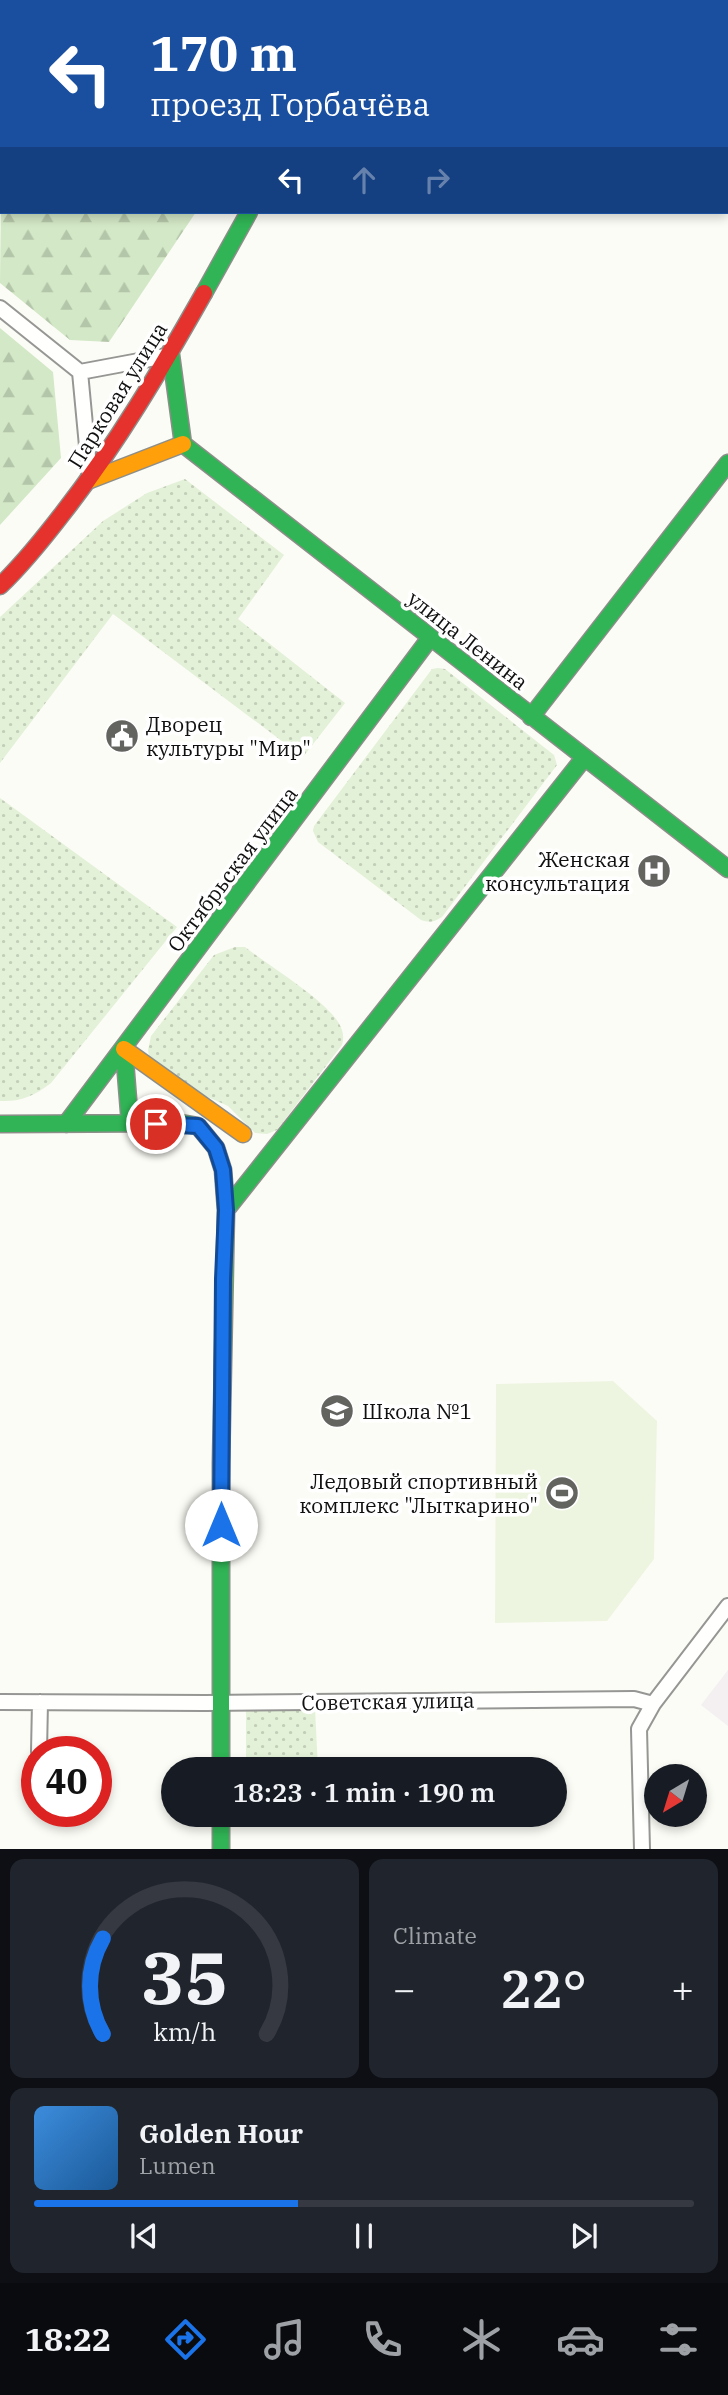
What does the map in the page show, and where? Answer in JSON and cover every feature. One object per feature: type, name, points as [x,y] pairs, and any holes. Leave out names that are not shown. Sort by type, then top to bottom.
[{"type":"street","name":"Парковая улица","points":[[0,586],[24,562],[90,480],[171,355],[247,214]]},
{"type":"street","points":[[0,308],[79,372],[90,480],[183,444],[171,355],[79,372]]},
{"type":"street","name":"улица Ленина","points":[[183,444],[728,869]]},
{"type":"street","points":[[531,717],[728,463]]},
{"type":"street","name":"Октябрьская улица","points":[[66,1124],[430,638]]},
{"type":"street","points":[[226,1210],[261,1138],[584,758]]},
{"type":"street","points":[[124,1049],[130,1124]]},
{"type":"street","points":[[124,1049],[261,1138]]},
{"type":"street","points":[[0,1124],[189,1125],[261,1138]]},
{"type":"street","points":[[189,1125],[216,1148],[223,1170],[226,1210],[221,1464],[221,1757]]},
{"type":"street","points":[[642,1849],[639,1729],[653,1704],[728,1606]]},
{"type":"street","name":"Советская улица","points":[[0,1702],[634,1699],[653,1704]]},
{"type":"street","points":[[39,1736],[40,1702]]},
{"type":"street","points":[[221,1827],[221,1849]]},
{"type":"shaded area","points":[[728,1670],[728,1726],[701,1705]]},
{"type":"green space","points":[[1,214],[195,214],[109,342],[70,340],[0,283]]},
{"type":"green space","points":[[0,328],[53,372],[61,458],[0,525]]},
{"type":"green space","points":[[185,479],[284,555],[238,619],[345,703],[303,757],[113,614],[0,763],[0,617],[103,521],[147,493]]},
{"type":"green space","points":[[432,669],[445,669],[554,755],[557,765],[442,917],[429,922],[421,920],[318,842],[313,831],[314,826]]},
{"type":"green space","points":[[0,798],[177,927],[51,1083],[27,1097],[8,1101],[0,1101]]},
{"type":"green space","points":[[235,947],[245,947],[318,1001],[336,1019],[343,1034],[342,1045],[277,1130],[267,1134],[255,1133],[228,1106],[165,1078],[150,1062],[148,1050],[151,1036],[214,955]]},
{"type":"green space","points":[[613,1381],[657,1421],[654,1559],[607,1621],[495,1623],[496,1384]]},
{"type":"green space","points":[[315,1708],[317,1757],[246,1757],[246,1709]]},
{"type":"traffic: fast","points":[[204,293],[248,214]]},
{"type":"traffic: fast","points":[[171,355],[183,444],[728,869]]},
{"type":"traffic: fast","points":[[531,717],[728,463]]},
{"type":"traffic: fast","points":[[66,1124],[430,638]]},
{"type":"traffic: fast","points":[[226,1210],[584,758]]},
{"type":"traffic: fast","points":[[124,1049],[130,1124]]},
{"type":"traffic: fast","points":[[0,1124],[181,1123],[198,1126],[216,1148],[223,1170],[226,1210],[221,1464],[221,1757]]},
{"type":"traffic: fast","points":[[221,1827],[221,1849]]},
{"type":"traffic: slow","points":[[90,480],[183,444]]},
{"type":"traffic: slow","points":[[124,1049],[243,1134]]},
{"type":"traffic: jam","points":[[0,586],[40,542],[102,460],[155,378],[204,293]]},
{"type":"place","name":"Дворец культуры \"Мир\"","points":[[122,736]]},
{"type":"place","name":"Женская консультация","points":[[654,871]]},
{"type":"place","name":"Школа №1","points":[[337,1411]]},
{"type":"place","name":"Ледовый спортивный комплекс \"Лыткарино\"","points":[[562,1493]]},
{"type":"route","points":[[156,1124],[181,1123],[198,1126],[216,1148],[223,1170],[226,1210],[221,1525]]}]
